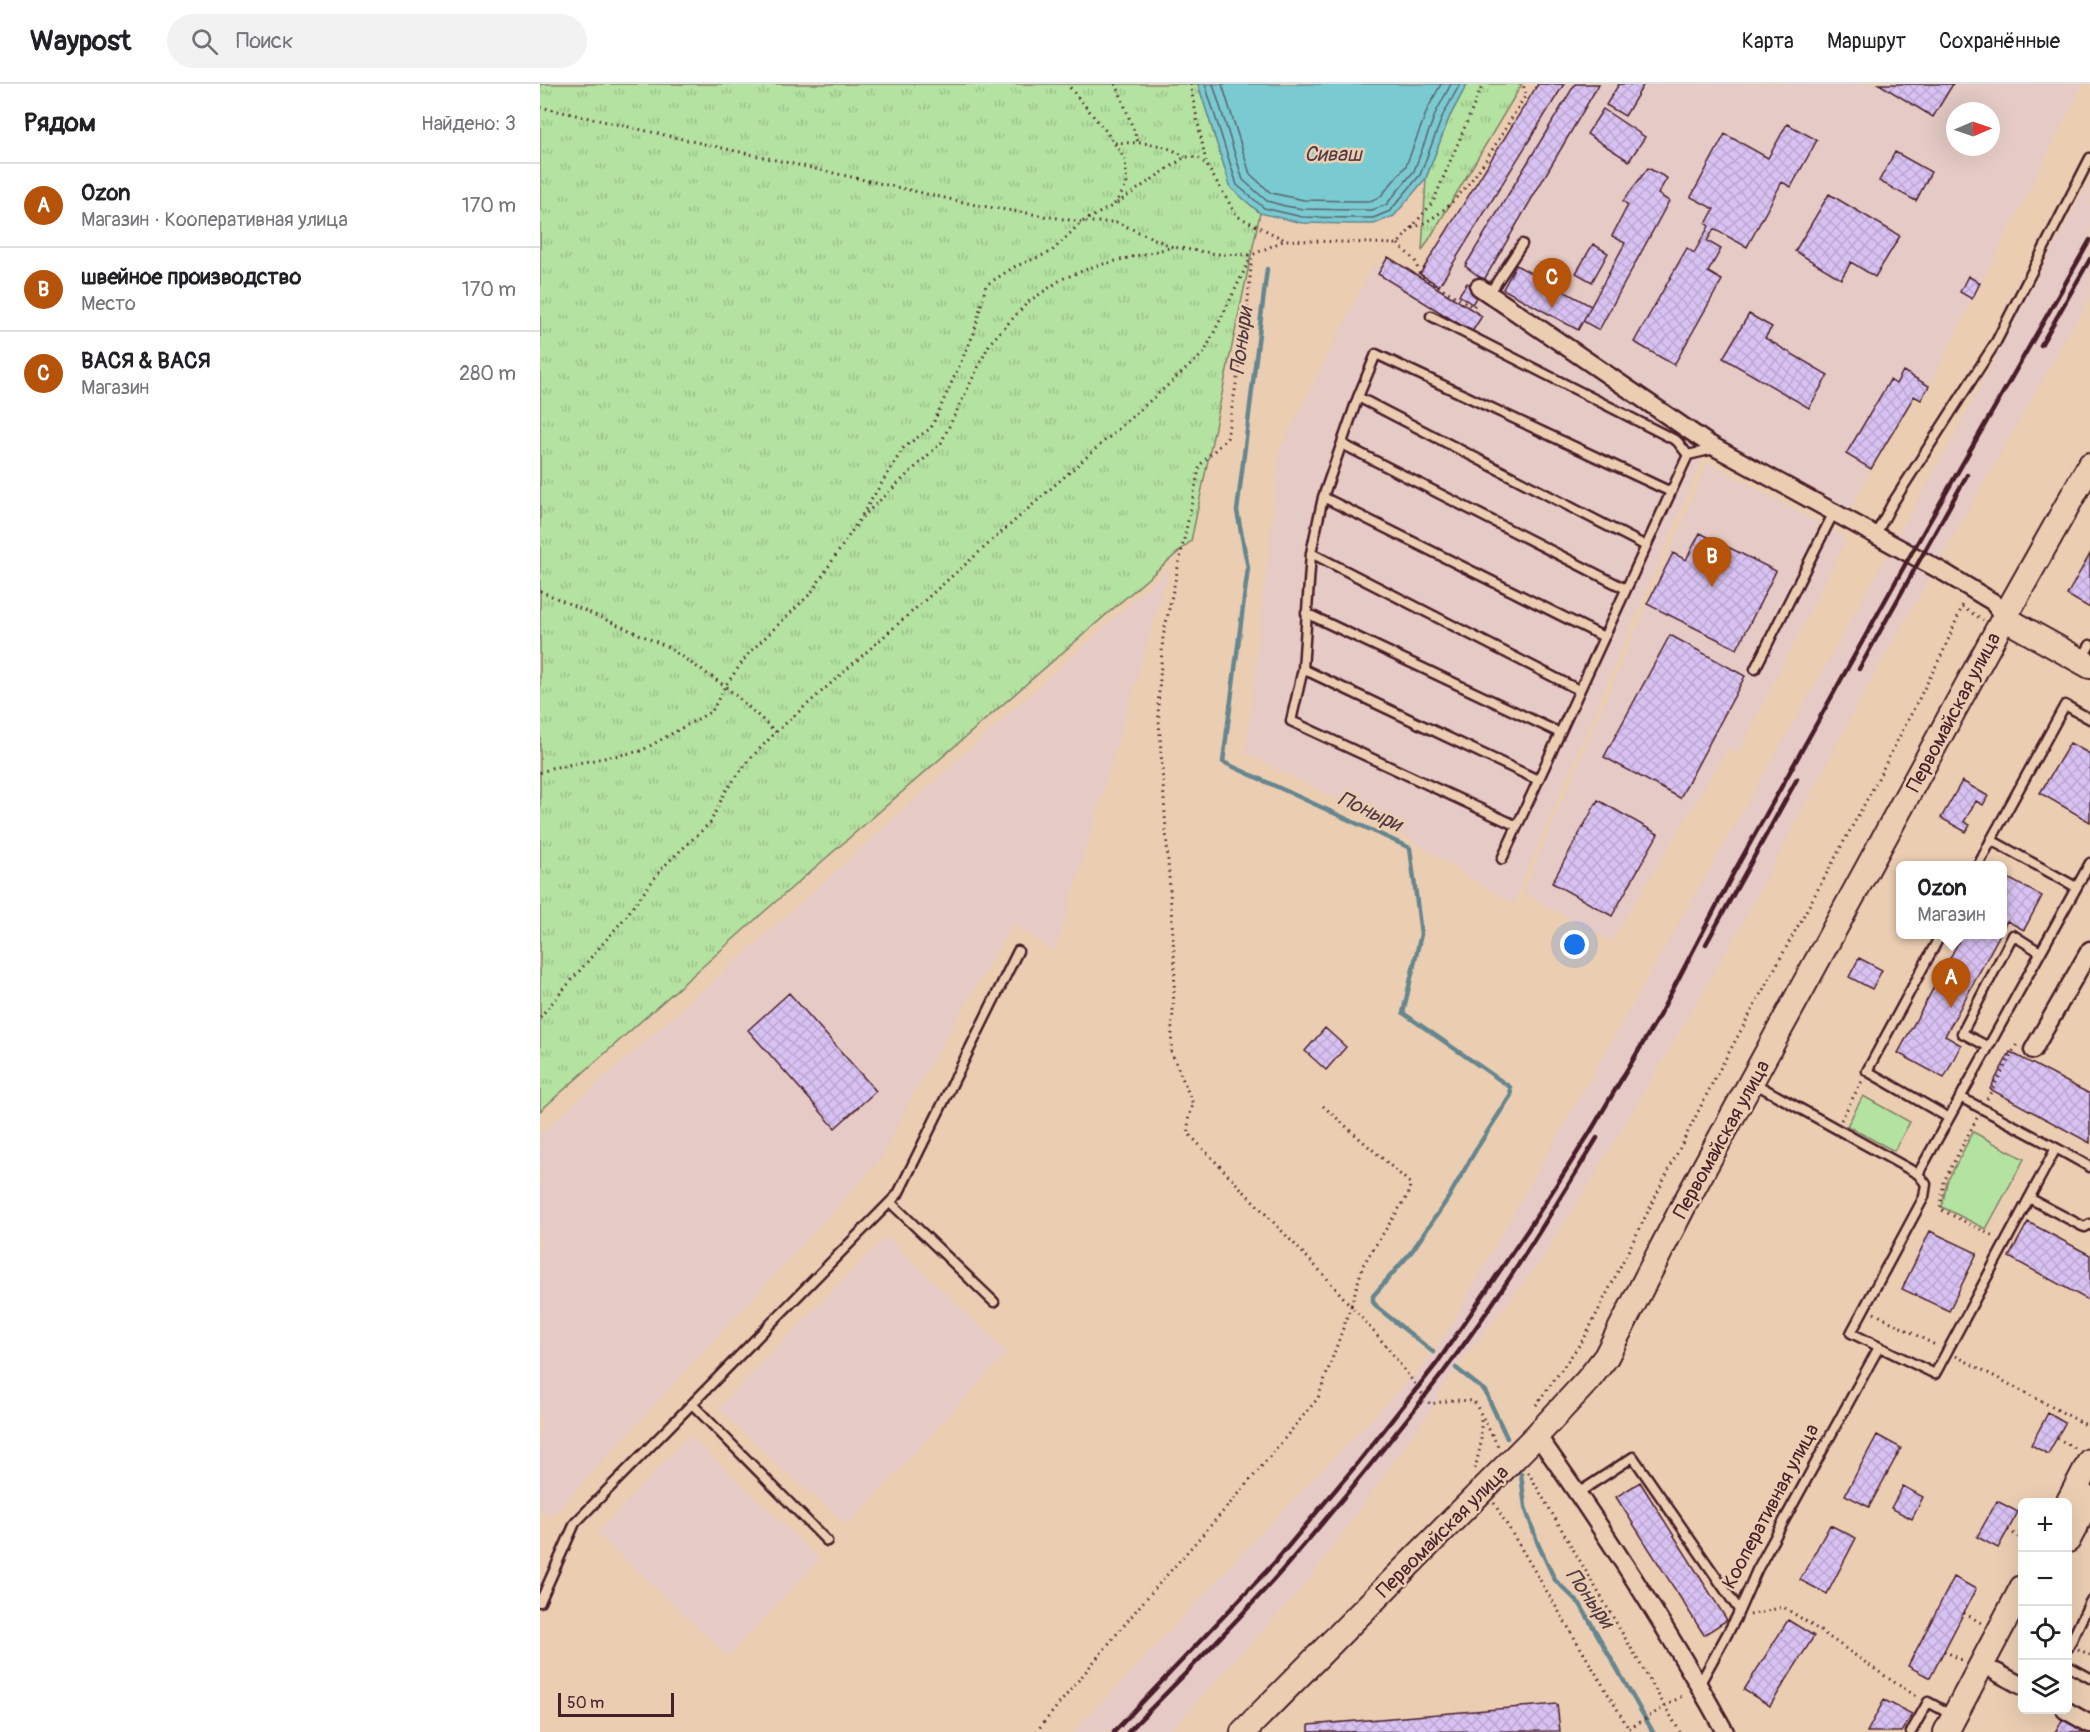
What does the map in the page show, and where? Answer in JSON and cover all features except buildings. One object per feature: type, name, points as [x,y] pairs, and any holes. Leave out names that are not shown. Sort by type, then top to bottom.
[{"type":"street","points":[[1484,291],[1718,448],[1876,534],[1993,602],[1996,620],[2087,658]]},
{"type":"street","name":"Первомайская улица","points":[[1243,1732],[1534,1424],[1588,1380],[1606,1357],[1684,1205],[1752,1082],[1996,620],[2090,465]]},
{"type":"street","points":[[2026,1046],[2090,950]]},
{"type":"street","points":[[1534,1424],[1699,1685],[1725,1732]]},
{"type":"street","points":[[2069,1498],[2084,1456]]},
{"type":"street","points":[[2072,1531],[2090,1498]]},
{"type":"street","points":[[1955,1727],[2018,1596]]},
{"type":"street","points":[[1955,1727],[1996,1672],[2018,1631]]},
{"type":"street","points":[[1996,1672],[2018,1684]]},
{"type":"street","points":[[2072,1714],[2090,1724]]},
{"type":"lane","points":[[1876,534],[1892,504],[1996,342],[2090,158]]},
{"type":"lane","points":[[1484,291],[1522,244]]},
{"type":"lane","points":[[1431,316],[1677,441],[1688,455]]},
{"type":"lane","points":[[1517,826],[1291,721],[1303,669],[1311,553],[1323,497],[1358,397],[1376,354],[1671,492]]},
{"type":"lane","points":[[1358,397],[1646,546]]},
{"type":"lane","points":[[1342,444],[1626,590]]},
{"type":"lane","points":[[1688,455],[1718,448]]},
{"type":"lane","points":[[1502,859],[1688,455]]},
{"type":"lane","points":[[1323,497],[1604,637]]},
{"type":"lane","points":[[1755,669],[1834,511]]},
{"type":"lane","points":[[1311,553],[1580,690]]},
{"type":"lane","points":[[1306,613],[1560,733]]},
{"type":"lane","points":[[1303,669],[1538,780]]},
{"type":"lane","points":[[1980,861],[2065,705],[2090,718]]},
{"type":"lane","points":[[1991,840],[2076,887]]},
{"type":"lane","points":[[1918,1174],[2090,863]]},
{"type":"lane","points":[[1987,1046],[1962,1033],[2013,935],[2040,952]]},
{"type":"lane","points":[[1938,939],[1867,1071],[1949,1118]]},
{"type":"lane","points":[[540,1602],[575,1523],[898,1194],[1018,951]]},
{"type":"lane","points":[[1752,1082],[1918,1174],[1926,1184],[1924,1197],[1851,1333],[1935,1374],[2056,1148]]},
{"type":"lane","points":[[1960,1097],[2090,1167]]},
{"type":"lane","points":[[2029,1198],[2082,1226],[2090,1224]]},
{"type":"lane","points":[[890,1202],[994,1302]]},
{"type":"lane","name":"Кооперативная улица","points":[[1699,1685],[1737,1614],[1756,1570],[1879,1347]]},
{"type":"lane","points":[[692,1404],[826,1541]]},
{"type":"lane","points":[[1578,1493],[1633,1457],[1737,1614]]},
{"type":"lane","points":[[2072,1638],[2090,1602]]},
{"type":"lane","points":[[2072,1669],[2090,1678]]},
{"type":"lane","points":[[1911,1732],[1928,1702],[1955,1727]]},
{"type":"path","points":[[1067,84],[1115,143],[1125,159],[1127,184],[1114,205]]},
{"type":"path","points":[[1115,84],[1138,142]]},
{"type":"path","points":[[1190,84],[1206,164],[1237,216],[1285,240],[1398,243],[1414,261],[1420,275],[1473,307],[1484,291]]},
{"type":"path","points":[[1398,243],[1433,202],[1483,84]]},
{"type":"path","points":[[1411,228],[1425,223],[1444,210],[1467,187],[1526,95],[1523,84]]},
{"type":"path","points":[[540,107],[976,205],[1082,222],[1116,222],[1173,247],[1217,254],[1252,255],[1285,240]]},
{"type":"path","points":[[1115,143],[1138,142],[1172,148],[1185,157]]},
{"type":"path","points":[[540,773],[551,768],[641,750],[712,711],[725,686],[749,653],[812,593],[904,447],[931,428],[974,333],[986,285],[1014,267],[1051,252],[1082,222],[1114,205],[1185,157],[1197,157],[1206,164]]},
{"type":"path","points":[[860,519],[942,443],[990,343],[1028,302],[1062,279],[1095,266],[1173,247]]},
{"type":"path","points":[[540,1017],[622,920],[663,867],[710,823],[724,792],[749,760],[776,732],[1204,353],[1252,255]]},
{"type":"path","points":[[1252,255],[1246,325],[1227,438],[1200,465],[1163,637],[1158,706],[1175,969],[1171,1051],[1193,1104],[1188,1120],[1189,1134],[1323,1274],[1387,1347],[1430,1404],[1453,1400],[1474,1401],[1501,1450]]},
{"type":"path","points":[[1534,1424],[1585,1337],[1715,1078],[1881,772],[1943,652],[1970,589]]},
{"type":"path","points":[[540,591],[666,646],[725,686],[776,732]]},
{"type":"path","points":[[1962,607],[1996,620]]},
{"type":"path","points":[[2005,1243],[1940,1209],[1944,1181],[1982,1109],[2026,1046]]},
{"type":"path","points":[[1836,1129],[1867,1071]]},
{"type":"path","points":[[1036,1732],[1143,1602],[1242,1490],[1318,1398],[1363,1265],[1409,1192],[1410,1183],[1323,1106]]},
{"type":"path","points":[[1864,1308],[2090,1426]]},
{"type":"path","points":[[1475,1471],[1481,1443],[1481,1414]]},
{"type":"path","points":[[2057,1438],[2084,1456]]},
{"type":"path","points":[[1524,1465],[1680,1732]]},
{"type":"path","points":[[1493,1501],[1629,1729]]},
{"type":"path","points":[[2008,1530],[2018,1536]]},
{"type":"path","points":[[1737,1614],[1783,1607],[1822,1630],[1887,1678],[1928,1702]]},
{"type":"path","points":[[1964,1613],[1989,1627]]},
{"type":"path","points":[[1944,1650],[1970,1665]]},
{"type":"path","points":[[1624,1732],[1699,1685]]},
{"type":"shaded area","points":[[1540,84],[2083,84],[1929,386],[1921,400],[1914,397],[1871,469],[1846,518],[1709,444],[1513,904],[1387,825],[1246,753],[1280,449],[1374,264],[1417,281]]},
{"type":"shaded area","points":[[2090,179],[2090,297],[1863,694],[1742,925],[1597,1171],[1539,1263],[1441,1388],[1436,1403],[1307,1582],[1180,1720],[1168,1732],[1072,1732],[1420,1369],[1447,1333],[1948,446]]},
{"type":"shaded area","points":[[1708,462],[1847,538],[1739,751],[1729,747],[1611,942],[1523,893]]},
{"type":"shaded area","points":[[1170,567],[1055,952],[1013,923],[913,1094],[881,1159],[552,1516],[540,1512],[540,1134],[771,930]]},
{"type":"shaded area","points":[[886,1236],[1007,1352],[848,1525],[780,1467],[718,1408]]},
{"type":"shaded area","points":[[689,1435],[820,1559],[728,1656],[597,1533]]},
{"type":"green space","points":[[540,84],[1198,84],[1231,187],[1260,213],[1191,541],[765,911],[540,1111]]},
{"type":"green space","points":[[1467,84],[1522,84],[1422,251],[1426,178],[1449,118]]},
{"type":"green space","points":[[1863,1096],[1910,1122],[1894,1151],[1847,1126]]},
{"type":"green space","points":[[1973,1132],[2024,1159],[1986,1229],[1942,1207],[1947,1182]]},
{"type":"water","name":"Сиваш","points":[[1198,84],[1467,84],[1449,118],[1426,178],[1394,216],[1374,224],[1355,224],[1302,223],[1260,213],[1231,188]]},
{"type":"waterway","name":"Поныри","points":[[1267,269],[1237,511],[1248,568],[1223,762],[1410,848],[1421,934],[1403,1013],[1510,1087],[1511,1095],[1447,1200],[1412,1251],[1373,1296],[1373,1302],[1378,1308],[1433,1352]]},
{"type":"waterway","name":"Поныри","points":[[1456,1368],[1485,1391],[1507,1438]]},
{"type":"waterway","name":"Поныри","points":[[1521,1474],[1525,1507],[1538,1544],[1555,1580],[1580,1604],[1653,1732]]},
{"type":"railway","points":[[1114,1732],[1275,1562],[1357,1464],[1437,1363],[1527,1231],[1589,1134],[1659,1016],[1734,872],[1911,554],[2090,240]]},
{"type":"railway","points":[[2041,345],[2090,259]]},
{"type":"railway","points":[[1859,669],[1967,475]]},
{"type":"railway","points":[[1706,944],[1797,779]]},
{"type":"railway","points":[[1128,1732],[1208,1651],[1285,1567],[1406,1420],[1486,1314],[1543,1227],[1597,1138]]},
{"type":"place","name":"ВАСЯ & ВАСЯ","points":[[1552,308]]},
{"type":"place","name":"швейное производство","points":[[1712,587]]},
{"type":"place","name":"Ozon","points":[[1951,1008]]}]
